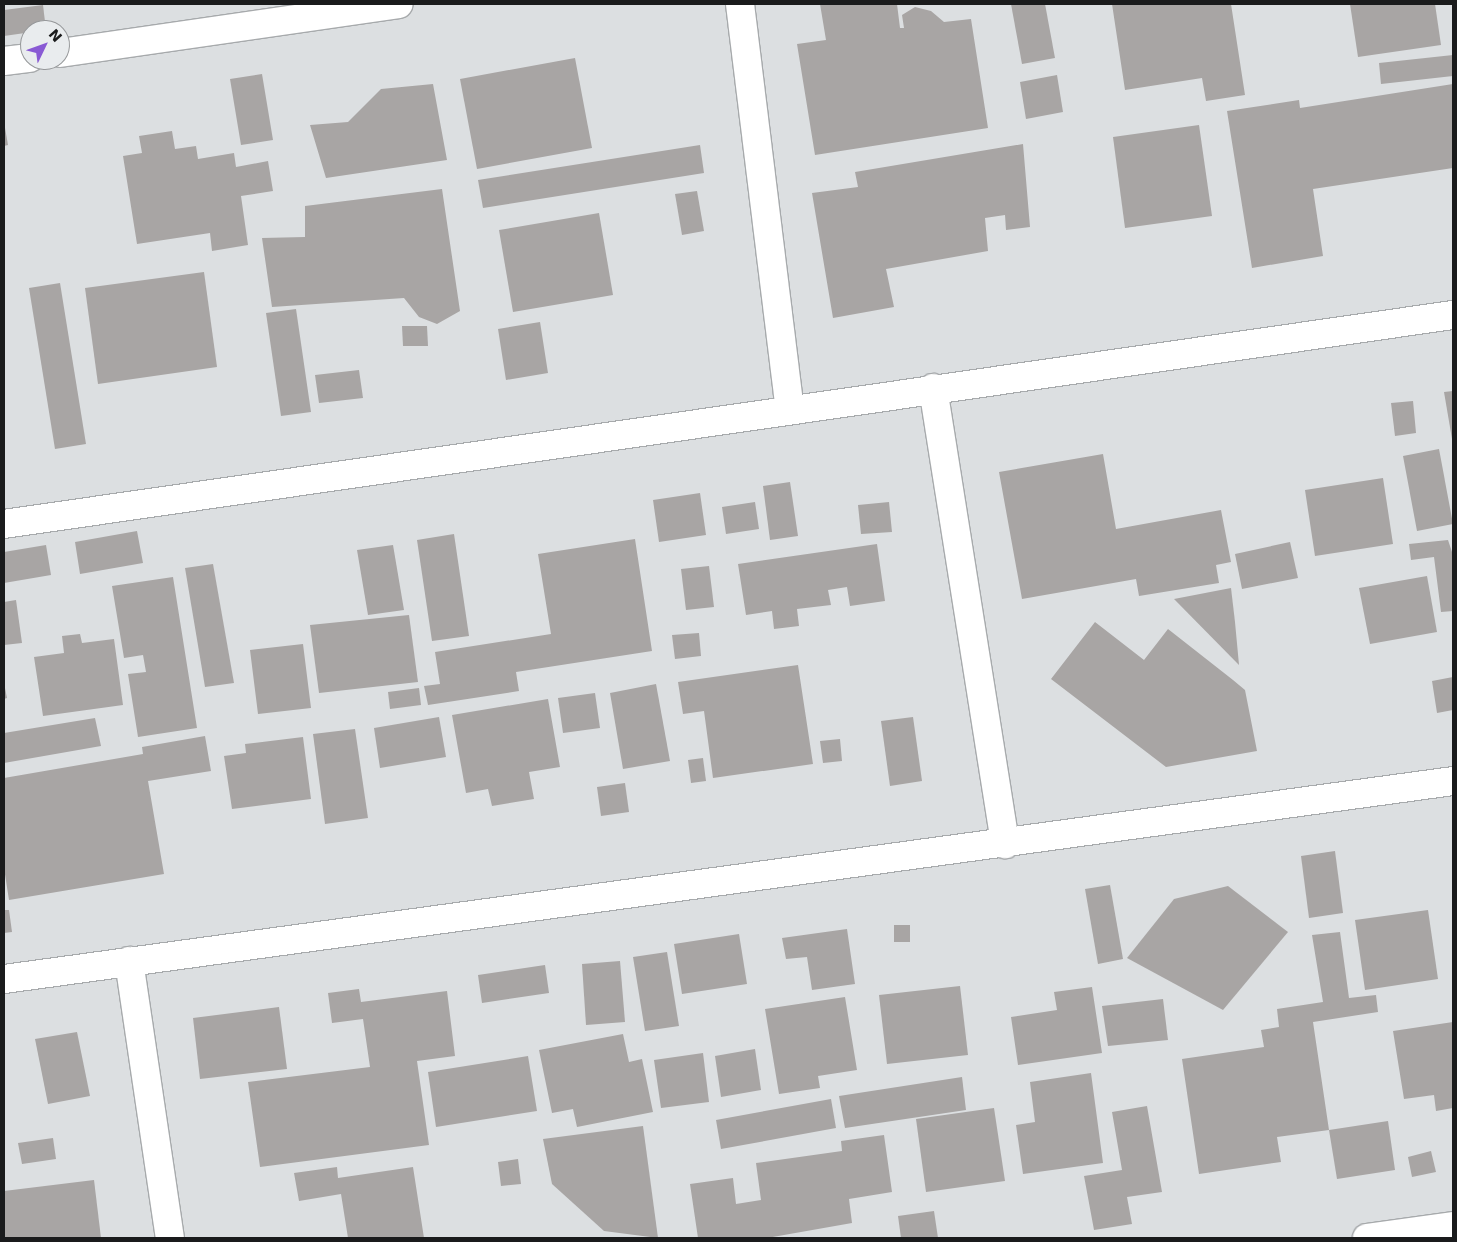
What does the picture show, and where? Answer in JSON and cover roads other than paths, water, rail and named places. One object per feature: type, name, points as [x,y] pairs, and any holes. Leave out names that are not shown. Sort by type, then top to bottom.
[{"type":"street","points":[[70,52],[398,4]]},
{"type":"street","points":[[740,4],[790,409]]},
{"type":"street","points":[[4,62],[20,60]]},
{"type":"street","points":[[4,524],[933,388],[1453,315]]},
{"type":"street","points":[[933,388],[1004,844]]},
{"type":"street","points":[[4,978],[1004,844],[1453,781]]},
{"type":"street","points":[[129,961],[170,1238]]},
{"type":"street","points":[[1367,1238],[1453,1226]]}]
